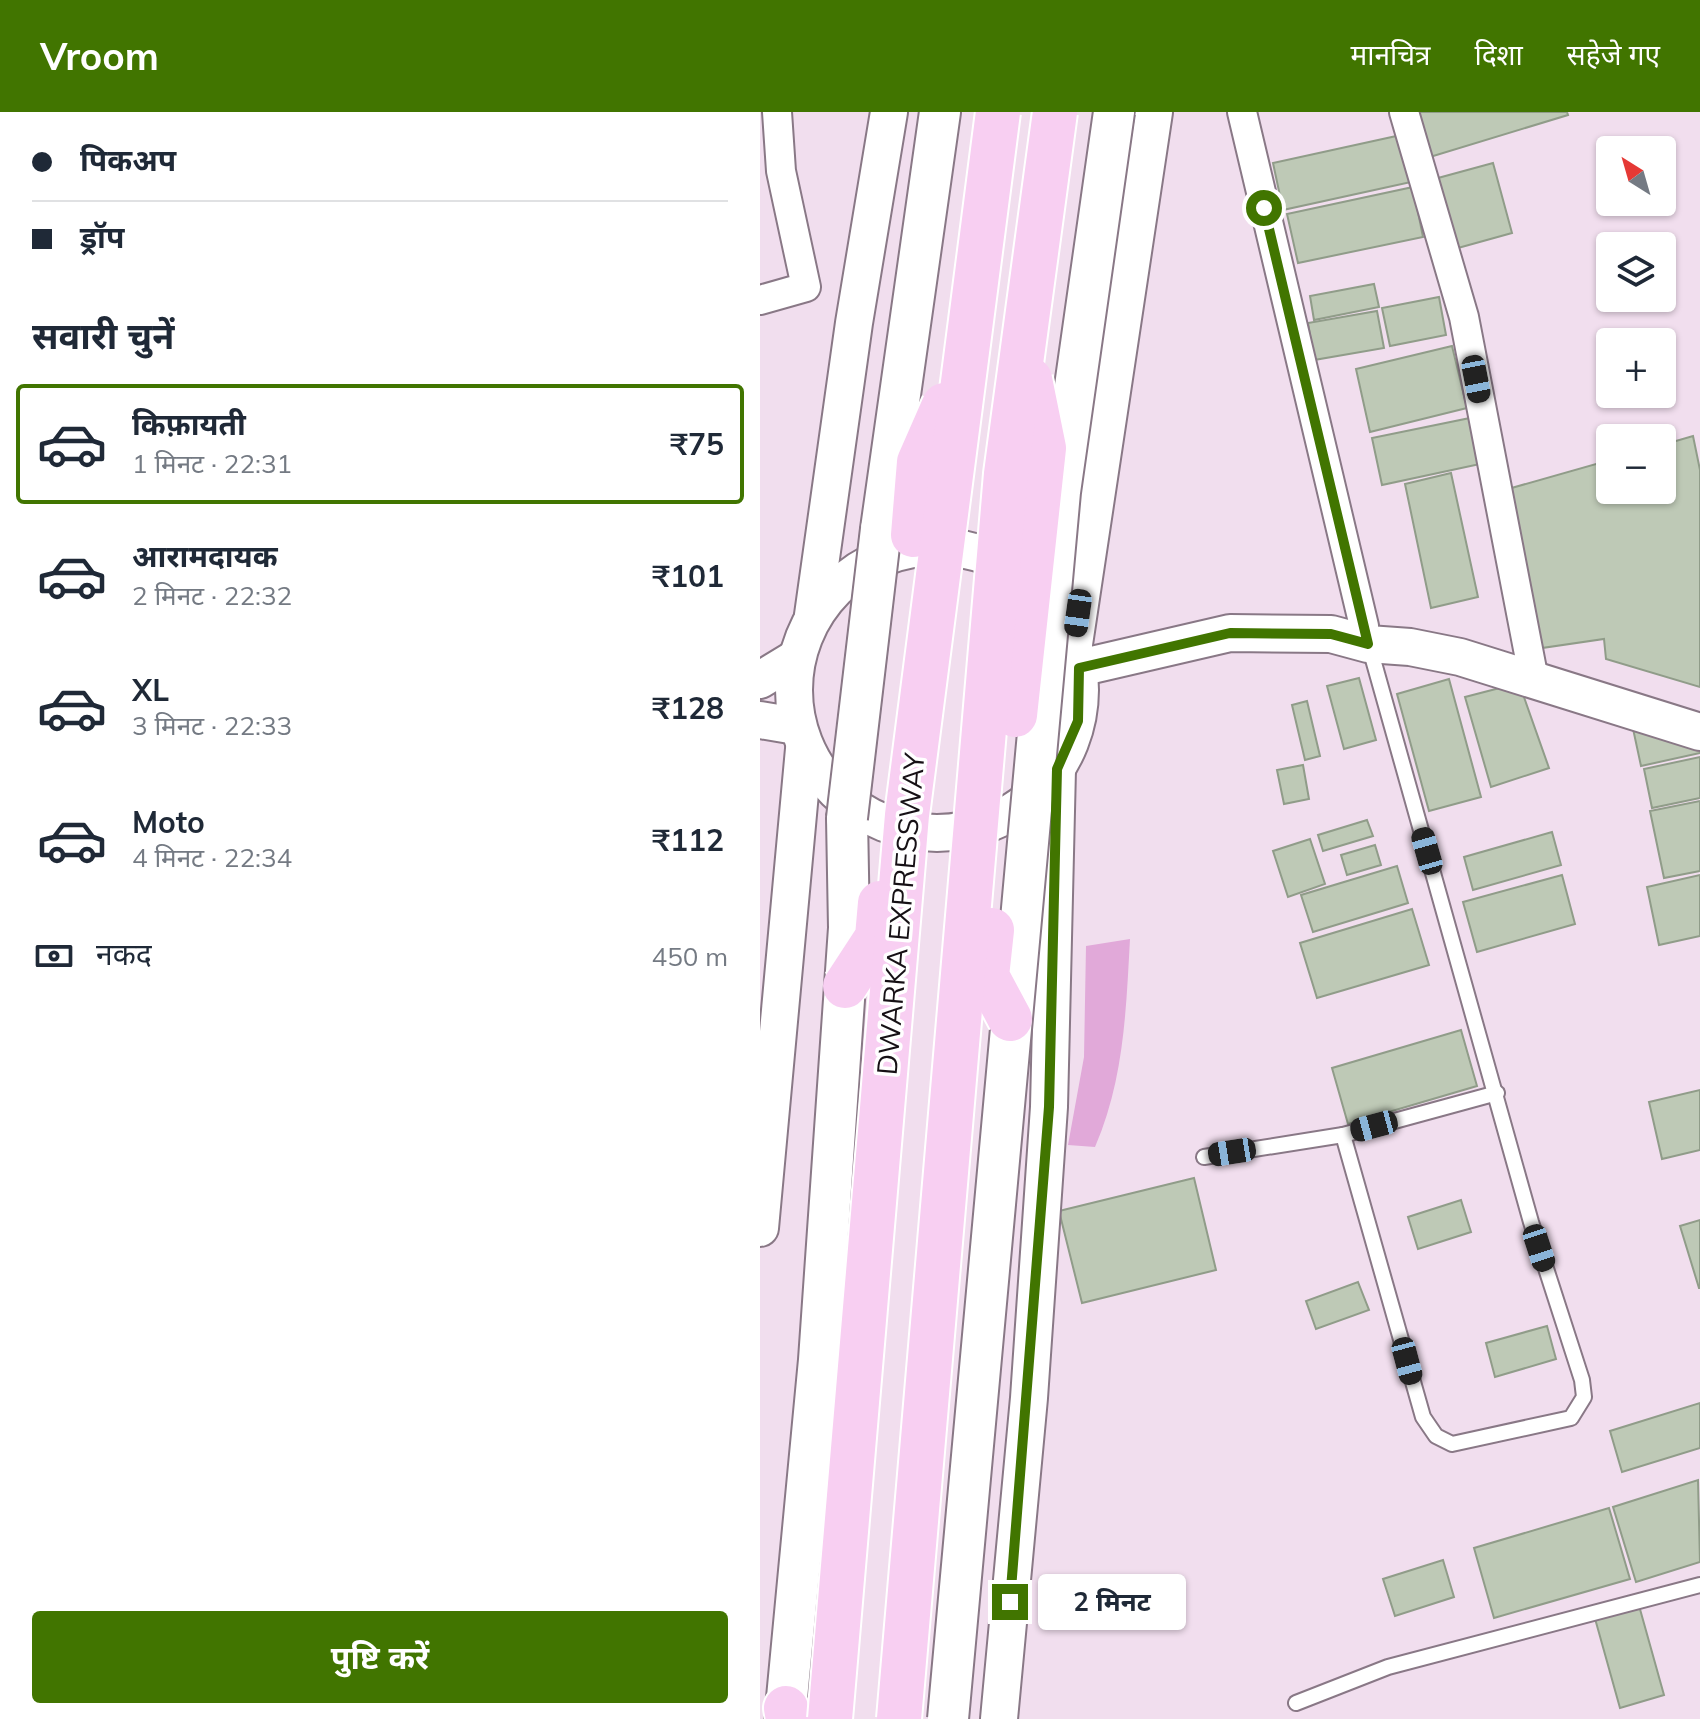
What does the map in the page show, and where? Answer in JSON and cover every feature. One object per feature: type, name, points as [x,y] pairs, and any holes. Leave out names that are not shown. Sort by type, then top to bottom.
[{"type":"highway","name":"DWARKA EXPRESSWAY","points":[[830,1719],[907,815],[998,112]]},
{"type":"highway","points":[[899,1719],[1006,474],[1055,112]]},
{"type":"highway","points":[[1010,1019],[987,976],[1044,448],[1023,349]]},
{"type":"highway","points":[[845,986],[877,937],[919,462],[964,360]]},
{"type":"highway","points":[[930,1719],[932,1703],[953,1657]]},
{"type":"main road","points":[[786,1715],[819,1360],[849,928],[847,818],[881,529],[940,112]]},
{"type":"main road","points":[[948,1719],[1060,492],[1114,112]]},
{"type":"street","points":[[760,300],[806,287],[770,165],[777,112]]},
{"type":"street","points":[[760,1228],[800,737],[792,691],[796,658],[813,615],[854,323],[889,112]]},
{"type":"street","points":[[760,720],[800,737],[828,786],[861,814],[902,831],[946,834],[989,824],[1027,802],[1057,769],[1078,721],[1077,656],[1154,112]]},
{"type":"street","points":[[1242,112],[1355,635]]},
{"type":"street","points":[[1404,112],[1464,317],[1532,669]]},
{"type":"street","points":[[813,615],[844,580],[884,556],[930,546],[976,551],[1019,571],[1052,603],[1077,656]]},
{"type":"street","points":[[1077,656],[1230,633],[1355,635],[1384,624],[1440,632],[1700,732]]},
{"type":"street","points":[[760,680],[796,658]]},
{"type":"street","points":[[1532,669],[1700,709]]},
{"type":"street","points":[[999,1719],[1029,1398],[1049,1107],[1057,769]]},
{"type":"lane","points":[[1343,1135],[1423,1417],[1436,1436],[1452,1444],[1571,1418],[1584,1397],[1582,1380],[1531,1222],[1497,1093],[1355,635]]},
{"type":"lane","points":[[1204,1157],[1343,1135],[1497,1093]]},
{"type":"lane","points":[[1296,1703],[1402,1663],[1700,1585]]},
{"type":"shaded area","points":[[1130,939],[1122,1045],[1105,1122],[1095,1147],[1068,1145],[1084,1057],[1086,946]]},
{"type":"building","points":[[1417,112],[1567,112],[1568,115],[1430,157]]},
{"type":"building","points":[[1401,135],[1411,182],[1283,210],[1273,163]]},
{"type":"building","points":[[1493,163],[1512,233],[1458,248],[1438,178]]},
{"type":"building","points":[[1413,187],[1423,237],[1298,263],[1287,214]]},
{"type":"building","points":[[1374,284],[1379,307],[1314,320],[1310,296]]},
{"type":"building","points":[[1439,297],[1446,335],[1390,346],[1382,308]]},
{"type":"building","points":[[1377,311],[1384,348],[1314,360],[1308,323]]},
{"type":"building","points":[[1452,346],[1467,408],[1370,432],[1356,369]]},
{"type":"building","points":[[1470,418],[1480,464],[1382,485],[1372,438]]},
{"type":"building","points":[[1693,436],[1700,470],[1700,687],[1606,659],[1604,639],[1535,649],[1508,489],[1596,464],[1596,504],[1676,504],[1676,441]]},
{"type":"building","points":[[1451,473],[1478,597],[1431,608],[1405,484]]},
{"type":"building","points":[[1359,678],[1376,740],[1344,749],[1327,686]]},
{"type":"building","points":[[1449,679],[1481,797],[1429,811],[1397,694]]},
{"type":"building","points":[[1519,683],[1549,768],[1491,787],[1465,697]]},
{"type":"building","points":[[1307,701],[1320,756],[1305,760],[1292,705]]},
{"type":"building","points":[[1632,724],[1700,737],[1700,753],[1641,766]]},
{"type":"building","points":[[1700,757],[1700,798],[1652,808],[1644,769]]},
{"type":"building","points":[[1303,765],[1309,799],[1284,804],[1277,770]]},
{"type":"building","points":[[1700,801],[1700,871],[1664,878],[1650,811]]},
{"type":"building","points":[[1367,820],[1373,836],[1323,851],[1318,835]]},
{"type":"building","points":[[1552,832],[1561,865],[1473,890],[1464,857]]},
{"type":"building","points":[[1310,839],[1325,884],[1288,897],[1273,851]]},
{"type":"building","points":[[1375,845],[1381,865],[1347,875],[1341,855]]},
{"type":"building","points":[[1397,866],[1408,903],[1313,932],[1301,895]]},
{"type":"building","points":[[1562,875],[1575,924],[1477,952],[1463,902]]},
{"type":"building","points":[[1700,875],[1700,936],[1659,945],[1647,887]]},
{"type":"building","points":[[1412,909],[1429,965],[1317,998],[1300,943]]},
{"type":"building","points":[[1461,1030],[1477,1086],[1348,1124],[1332,1068]]},
{"type":"building","points":[[1700,1090],[1700,1150],[1662,1159],[1649,1102]]},
{"type":"building","points":[[1194,1178],[1216,1270],[1082,1303],[1059,1211]]},
{"type":"building","points":[[1461,1200],[1471,1232],[1418,1249],[1408,1217]]},
{"type":"building","points":[[1700,1220],[1700,1288],[1699,1288],[1680,1226]]},
{"type":"building","points":[[1358,1282],[1369,1310],[1316,1329],[1306,1301]]},
{"type":"building","points":[[1547,1326],[1556,1359],[1495,1377],[1486,1343]]},
{"type":"building","points":[[1700,1403],[1700,1448],[1622,1472],[1610,1431]]},
{"type":"building","points":[[1698,1480],[1700,1562],[1636,1582],[1613,1507]]},
{"type":"building","points":[[1609,1508],[1630,1579],[1494,1618],[1474,1548]]},
{"type":"building","points":[[1443,1560],[1454,1597],[1395,1616],[1383,1579]]},
{"type":"building","points":[[1638,1602],[1664,1695],[1620,1708],[1594,1615]]},
{"type":"route","points":[[1010,1602],[1029,1398],[1049,1107],[1057,769],[1070,746],[1078,721],[1081,694],[1079,668],[1230,633],[1331,634],[1368,644],[1264,208]]}]
